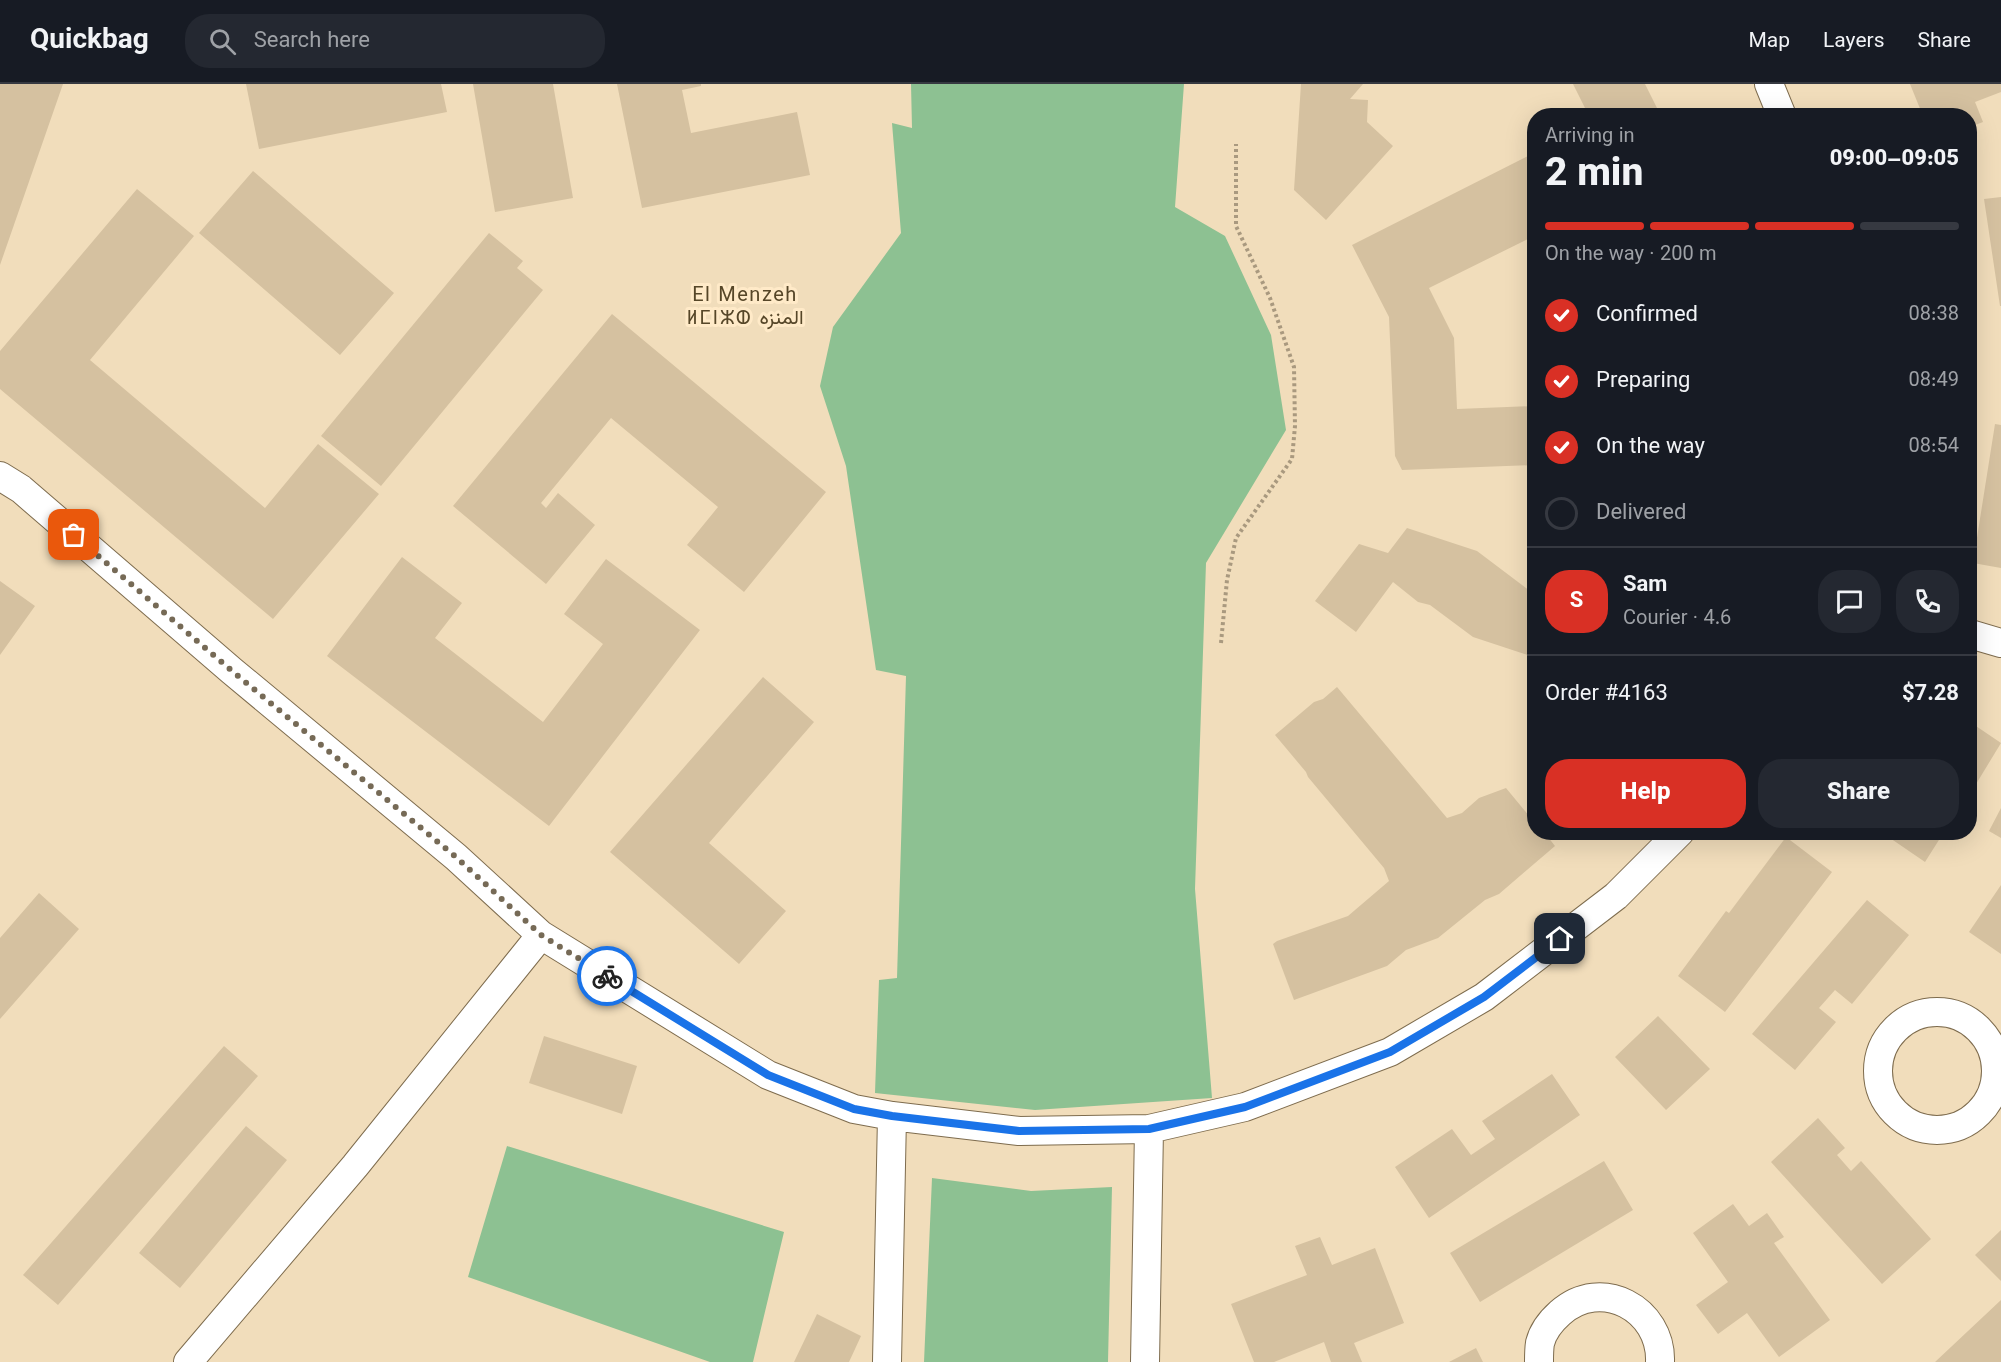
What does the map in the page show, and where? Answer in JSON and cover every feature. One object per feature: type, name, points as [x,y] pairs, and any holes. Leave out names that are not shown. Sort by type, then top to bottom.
[{"type":"street","points":[[1769,84],[1779,108]]},
{"type":"street","points":[[0,476],[21,489],[232,671],[456,857],[541,935],[768,1075],[854,1109],[892,1116],[1019,1131],[1149,1129],[1245,1107],[1390,1052],[1484,997],[1616,896],[1672,840]]},
{"type":"street","points":[[1977,636],[2001,643]]},
{"type":"street","points":[[188,1362],[355,1166],[541,935]]},
{"type":"street","points":[[1930,1012],[1952,1013],[1973,1024],[1989,1042],[1996,1063],[1993,1113],[1946,1130],[1922,1129],[1901,1118],[1886,1101],[1878,1079],[1880,1056],[1890,1035],[1907,1020],[1930,1012]]},
{"type":"street","points":[[886,1362],[892,1116]]},
{"type":"street","points":[[1145,1362],[1149,1129]]},
{"type":"street","points":[[1539,1362],[1540,1343],[1550,1322],[1568,1305],[1590,1297],[1614,1298],[1636,1308],[1652,1326],[1661,1349],[1660,1362]]},
{"type":"path","points":[[1221,643],[1227,580],[1236,538],[1292,459],[1295,426],[1294,367],[1270,298],[1236,226],[1236,144]]},
{"type":"green space","points":[[911,84],[1184,84],[1175,207],[1225,236],[1271,335],[1286,430],[1206,563],[1195,889],[1212,1098],[1035,1110],[875,1093],[879,980],[897,978],[906,676],[876,670],[846,466],[820,386],[833,327],[901,233],[892,123],[912,128]]},
{"type":"green space","points":[[507,1146],[784,1232],[753,1362],[710,1362],[468,1277]]},
{"type":"green space","points":[[932,1178],[1031,1191],[1112,1187],[1108,1362],[924,1362]]},
{"type":"building","points":[[0,84],[63,84],[0,265]]},
{"type":"building","points":[[246,84],[441,84],[447,112],[259,149]]},
{"type":"building","points":[[473,84],[553,84],[573,198],[495,212]]},
{"type":"building","points":[[617,84],[701,84],[701,86],[682,90],[691,133],[797,112],[810,175],[642,208]]},
{"type":"building","points":[[1301,84],[1363,84],[1350,99],[1368,100],[1367,122],[1393,146],[1326,220],[1294,190]]},
{"type":"building","points":[[1573,84],[1645,84],[1657,108],[1585,108]]},
{"type":"building","points":[[1910,84],[2001,84],[2001,92],[1975,102],[1983,122],[1977,124],[1977,108],[1920,108]]},
{"type":"building","points":[[1527,157],[1527,239],[1429,288],[1454,338],[1457,409],[1527,406],[1527,465],[1402,470],[1395,456],[1389,317],[1352,245]]},
{"type":"building","points":[[253,171],[394,293],[340,355],[199,233]]},
{"type":"building","points":[[137,189],[194,236],[90,360],[265,508],[318,444],[379,494],[273,619],[0,389],[0,351]]},
{"type":"building","points":[[2001,197],[2001,306],[2000,306],[1984,199]]},
{"type":"building","points":[[489,233],[523,261],[517,268],[543,290],[381,486],[321,436]]},
{"type":"building","points":[[612,314],[826,492],[744,592],[687,545],[718,507],[611,418],[541,503],[546,508],[558,493],[595,525],[546,584],[453,506]]},
{"type":"building","points":[[1995,424],[2001,425],[2001,568],[1977,564],[1977,538]]},
{"type":"building","points":[[1407,528],[1477,551],[1527,589],[1527,655],[1473,637],[1430,605],[1418,602],[1393,582],[1356,632],[1315,601],[1359,544],[1388,553]]},
{"type":"building","points":[[402,557],[462,603],[435,638],[543,722],[603,644],[564,614],[606,559],[700,630],[549,826],[327,656]]},
{"type":"building","points":[[0,581],[35,606],[0,655]]},
{"type":"building","points":[[763,677],[814,722],[709,843],[786,911],[739,964],[610,852]]},
{"type":"building","points":[[1337,687],[1447,818],[1462,813],[1479,798],[1506,788],[1527,814],[1527,840],[1550,840],[1555,846],[1499,894],[1485,900],[1438,938],[1406,950],[1387,966],[1294,1000],[1273,944],[1348,916],[1389,881],[1384,868],[1275,735],[1314,702],[1323,699]]},
{"type":"building","points":[[1977,727],[2001,743],[1977,782]]},
{"type":"building","points":[[2001,808],[2001,838],[1989,831]]},
{"type":"building","points":[[1784,840],[1790,840],[1832,872],[1725,1012],[1678,976],[1726,911],[1729,913]]},
{"type":"building","points":[[1893,840],[1939,840],[1925,862]]},
{"type":"building","points":[[2001,885],[2001,954],[1969,932]]},
{"type":"building","points":[[39,893],[79,929],[0,1019],[0,938]]},
{"type":"building","points":[[1867,900],[1909,935],[1852,1004],[1835,990],[1819,1008],[1836,1022],[1795,1070],[1752,1034]]},
{"type":"building","points":[[1658,1016],[1710,1069],[1666,1110],[1615,1057]]},
{"type":"building","points":[[544,1036],[637,1066],[622,1114],[529,1083]]},
{"type":"building","points":[[224,1046],[258,1076],[58,1305],[23,1275]]},
{"type":"building","points":[[1552,1074],[1580,1115],[1429,1218],[1395,1167],[1452,1129],[1471,1155],[1495,1139],[1482,1121]]},
{"type":"building","points":[[1818,1118],[1845,1148],[1837,1155],[1851,1171],[1861,1161],[1931,1239],[1882,1284],[1771,1162]]},
{"type":"building","points":[[246,1126],[287,1160],[180,1288],[139,1253]]},
{"type":"building","points":[[1604,1161],[1633,1210],[1480,1302],[1450,1253]]},
{"type":"building","points":[[1733,1204],[1749,1226],[1767,1213],[1784,1237],[1774,1243],[1830,1320],[1779,1357],[1747,1313],[1718,1334],[1696,1305],[1728,1282],[1693,1233]]},
{"type":"building","points":[[2001,1230],[2001,1281],[1975,1255]]},
{"type":"building","points":[[1320,1237],[1332,1265],[1375,1248],[1404,1323],[1354,1343],[1362,1362],[1331,1362],[1324,1342],[1274,1362],[1254,1362],[1231,1304],[1307,1275],[1295,1246]]},
{"type":"building","points":[[2001,1300],[2001,1362],[1935,1362]]},
{"type":"building","points":[[817,1314],[861,1336],[849,1362],[794,1362]]},
{"type":"building","points":[[1476,1348],[1483,1362],[1449,1362]]},
{"type":"way so far","points":[[74,535],[232,671],[456,857],[541,935],[607,976]]},
{"type":"district","name":"El Menzeh ⵍⵎⵏⵣⵀ المنزه","points":[[745,306]]},
{"type":"route","points":[[607,976],[768,1075],[854,1109],[892,1116],[1019,1131],[1149,1129],[1245,1107],[1390,1052],[1484,997],[1560,939]]}]
